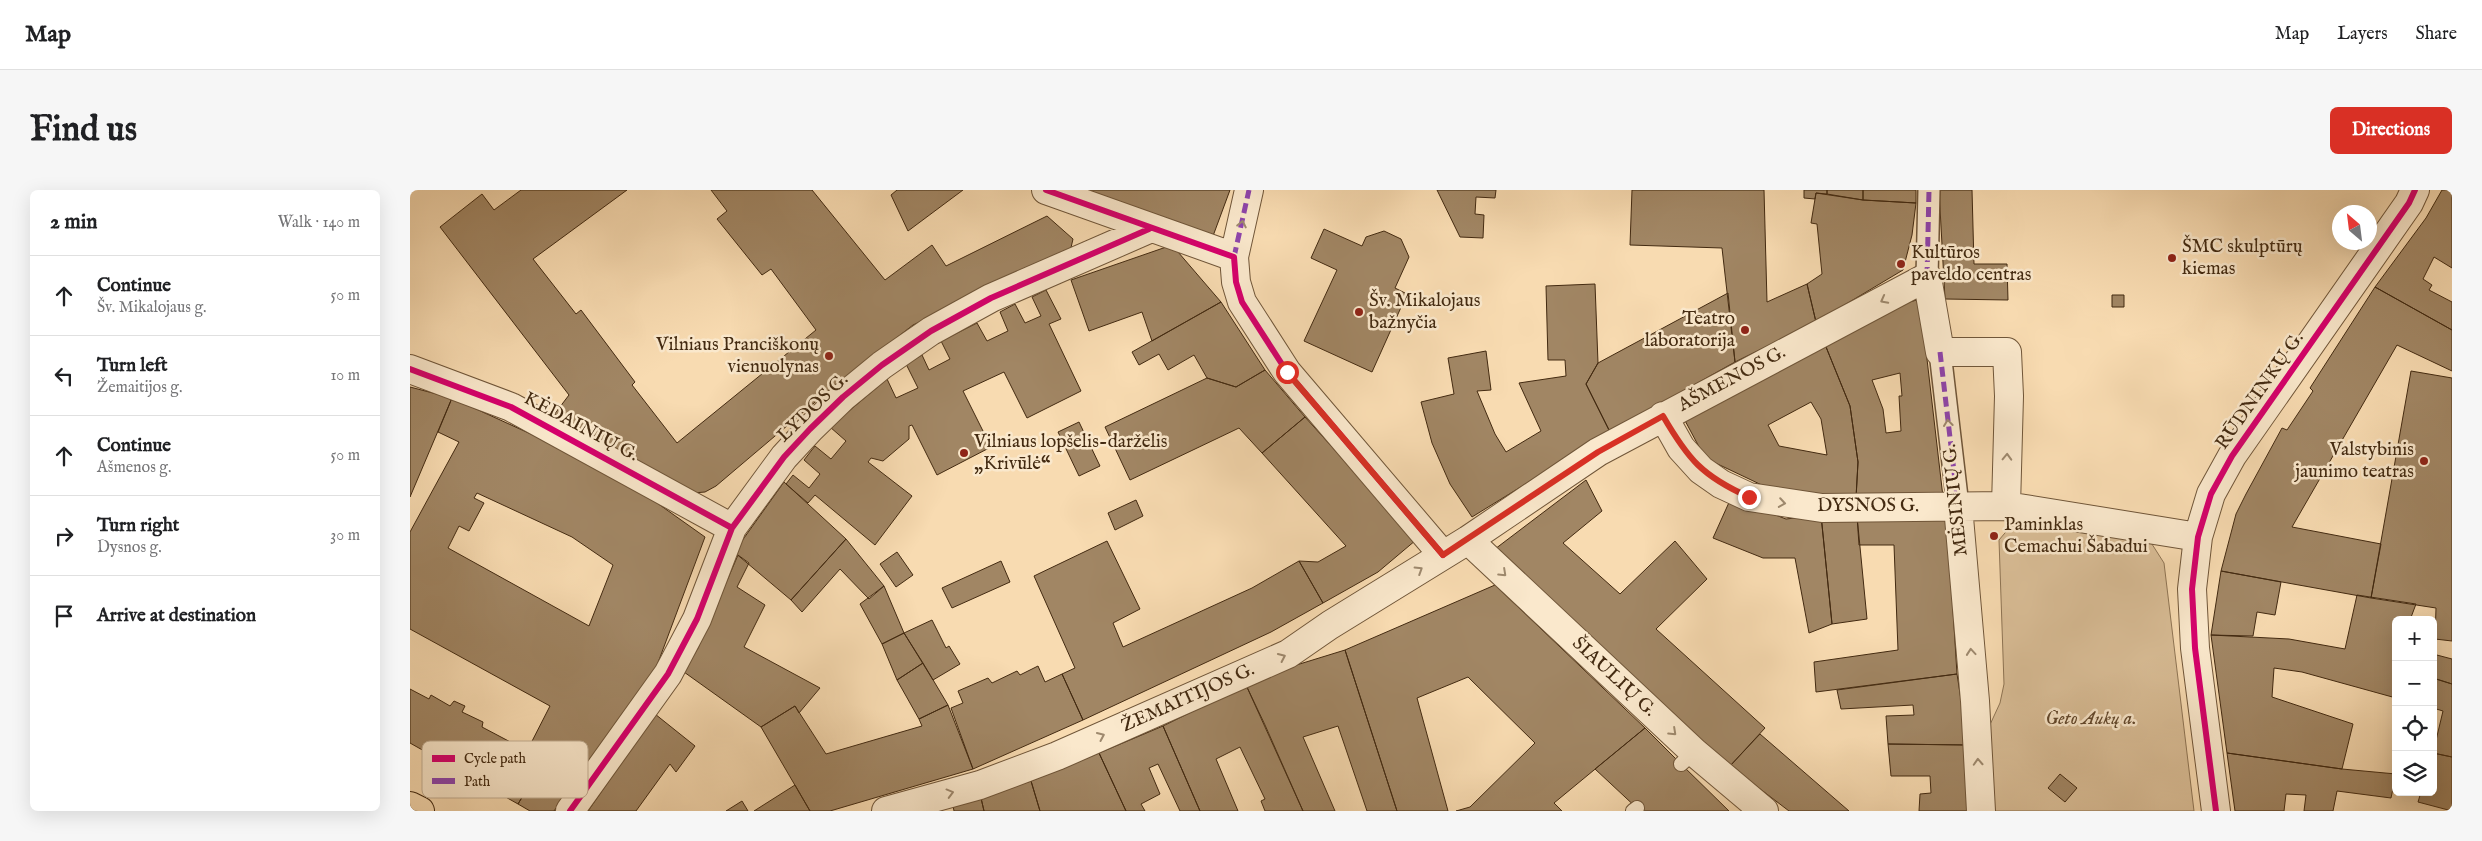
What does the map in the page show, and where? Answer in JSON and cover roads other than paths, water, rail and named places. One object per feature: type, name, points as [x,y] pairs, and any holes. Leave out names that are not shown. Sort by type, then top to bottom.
[{"type":"main road","points":[[410,806],[420,811]]},
{"type":"street","points":[[1046,190],[1149,229],[1234,257]]},
{"type":"street","points":[[1249,190],[1234,257],[1236,282],[1242,302],[1287,372],[1443,555]]},
{"type":"street","name":"MĖSINIŲ G.","points":[[1930,190],[1927,277],[1940,352],[1958,506],[1975,701],[1981,811]]},
{"type":"street","name":"RŪDNINKŲ G.","points":[[2216,811],[2195,648],[2192,589],[2198,537],[2211,494],[2232,456],[2409,202],[2415,190]]},
{"type":"street","name":"LYDOS G.","points":[[588,786],[668,674],[697,619],[732,528],[784,456],[843,397],[882,366],[932,331],[991,298],[1149,229]]},
{"type":"street","name":"AŠMENOS G.","points":[[1468,540],[1598,452],[1927,277]]},
{"type":"street","points":[[1940,352],[2007,352],[2009,396],[2006,506]]},
{"type":"street","name":"KĖDAINIŲ G.","points":[[410,368],[511,407],[732,528]]},
{"type":"street","name":"DYSNOS G.","points":[[1663,416],[1681,448],[1701,470],[1721,484],[1749,497],[1822,508],[2006,506],[2198,537]]},
{"type":"street","name":"ŽEMAITIJOS G.","points":[[886,811],[980,785],[1057,756],[1288,654],[1330,625],[1468,540]]},
{"type":"street","name":"ŠIAULIŲ G.","points":[[1468,540],[1688,758],[1764,811]]},
{"type":"street","name":"LYDOS G.","points":[[570,811],[579,798]]},
{"type":"place","name":"ŠMC skulptūrų kiemas","points":[[2172,258]]},
{"type":"place","name":"Kultūros paveldo centras","points":[[1901,264]]},
{"type":"place","name":"Šv. Mikalojaus bažnyčia","points":[[1359,312]]},
{"type":"place","name":"Teatro laboratorija","points":[[1745,330]]},
{"type":"place","name":"Vilniaus Pranciškonų vienuolynas","points":[[829,356]]},
{"type":"place","name":"Vilniaus lopšelis-darželis „Krivūlė“","points":[[964,453]]},
{"type":"place","name":"Valstybinis jaunimo teatras","points":[[2424,461]]},
{"type":"place","name":"Paminklas Cemachui Šabadui","points":[[1994,536]]},
{"type":"park label","name":"Geto Aukų a.","points":[[2091,719]]}]
